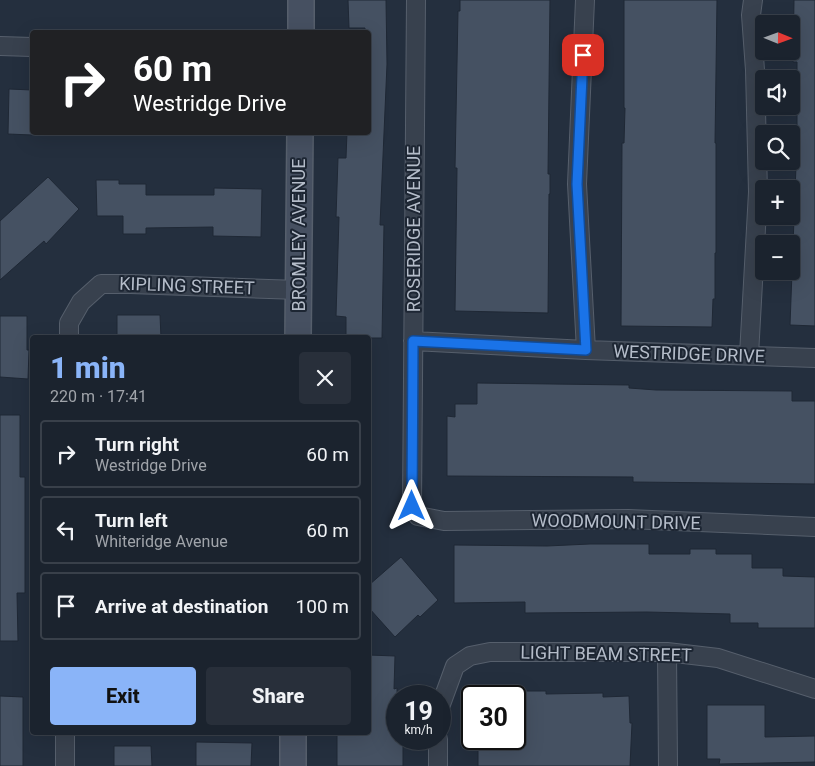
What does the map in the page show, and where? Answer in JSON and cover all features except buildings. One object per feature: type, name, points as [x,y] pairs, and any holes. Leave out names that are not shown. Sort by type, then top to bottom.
[{"type":"street","points":[[300,30],[301,0]]},
{"type":"street","name":"ROSERIDGE AVENUE","points":[[416,0],[412,506],[418,516]]},
{"type":"street","points":[[585,0],[577,184],[586,350]]},
{"type":"street","points":[[749,355],[758,192],[753,0]]},
{"type":"street","points":[[0,46],[30,47]]},
{"type":"street","name":"BROMLEY AVENUE","points":[[298,335],[300,135]]},
{"type":"street","name":"KIPLING STREET","points":[[69,335],[69,323],[81,302],[100,284],[299,290]]},
{"type":"street","name":"WESTRIDGE DRIVE","points":[[413,341],[586,350],[815,358]]},
{"type":"street","name":"WOODMOUNT DRIVE","points":[[418,516],[444,521],[628,519],[815,527]]},
{"type":"street","name":"LIGHT BEAM STREET","points":[[448,685],[455,666],[470,656],[490,652],[667,652],[718,658],[815,689]]},
{"type":"street","points":[[667,652],[668,766]]},
{"type":"street","points":[[65,735],[65,766]]},
{"type":"street","points":[[293,735],[293,766]]},
{"type":"street","points":[[438,750],[438,766]]},
{"type":"route","points":[[412,506],[413,341],[586,350],[577,184],[583,55]]}]
